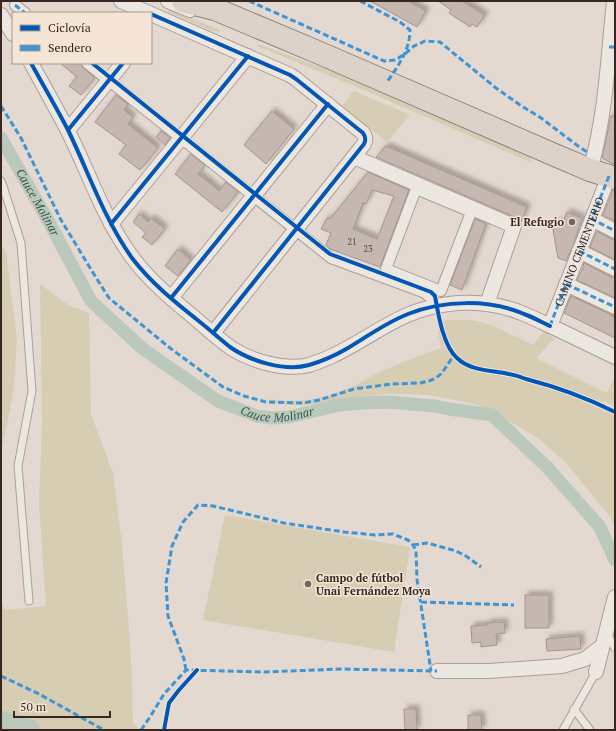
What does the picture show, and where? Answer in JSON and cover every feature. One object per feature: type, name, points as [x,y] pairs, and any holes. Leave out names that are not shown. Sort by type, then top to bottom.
[{"type":"highway","points":[[183,1],[208,5],[557,156],[605,175]]},
{"type":"street","points":[[121,1],[142,12]]},
{"type":"street","points":[[168,1],[266,41],[296,51],[314,51]]},
{"type":"street","name":"CAMINO CEMENTERIO","points":[[550,326],[592,219],[605,175],[594,155],[611,77],[614,1]]},
{"type":"street","points":[[15,5],[24,12]]},
{"type":"street","points":[[1,15],[12,32]]},
{"type":"street","points":[[153,18],[248,56],[290,75],[363,133],[365,139],[364,144],[212,333]]},
{"type":"street","points":[[111,224],[248,56]]},
{"type":"street","points":[[31,64],[68,130],[111,224],[133,259],[171,298],[212,333],[246,356],[273,365],[298,367],[308,365],[347,349],[407,314],[449,304],[487,304],[523,313],[615,357]]},
{"type":"street","points":[[88,64],[331,258],[423,292],[430,297]]},
{"type":"street","points":[[68,130],[122,64]]},
{"type":"street","points":[[171,298],[328,104]]},
{"type":"street","points":[[354,156],[514,226],[487,304]]},
{"type":"street","points":[[416,189],[471,212],[441,291],[386,269],[416,189]]},
{"type":"street","points":[[592,219],[615,231]]},
{"type":"street","points":[[579,251],[615,269]]},
{"type":"street","points":[[566,284],[615,307]]},
{"type":"street","points":[[596,672],[609,647],[606,632],[615,597]]},
{"type":"street","points":[[437,671],[489,671],[562,666],[585,659],[609,647]]},
{"type":"lane","points":[[1,181],[21,242],[32,391],[18,466],[29,601]]},
{"type":"lane","points":[[563,730],[596,672]]},
{"type":"lane","points":[[574,709],[590,730]]},
{"type":"shaded area","points":[[170,9],[220,30],[219,32],[212,31],[168,12]]},
{"type":"shaded area","points":[[258,44],[337,73],[532,158],[530,162],[352,85],[257,46]]},
{"type":"shaded area","points":[[354,91],[410,115],[387,142],[342,106]]},
{"type":"shaded area","points":[[1,245],[6,251],[17,340],[13,395],[1,453]]},
{"type":"shaded area","points":[[40,284],[68,305],[89,313],[91,414],[113,473],[122,545],[129,628],[133,723],[140,730],[1,730],[1,602],[5,610],[46,606],[39,505],[42,420]]},
{"type":"shaded area","points":[[446,320],[468,320],[488,324],[533,345],[543,332],[555,338],[536,358],[607,393],[615,378],[615,406],[604,401],[604,406],[615,412],[615,526],[608,514],[565,462],[538,438],[478,405],[428,395],[406,394],[383,394],[307,405],[289,405],[272,402],[267,399],[296,401],[326,397],[358,384],[395,365],[441,348],[437,322]]},
{"type":"shaded area","name":"Campo de fútbol Unai Fernández Moya","points":[[225,515],[410,547],[394,652],[203,620]]},
{"type":"building","points":[[370,1],[408,1],[426,11],[417,27]]},
{"type":"building","points":[[438,1],[462,1],[485,15],[477,27],[472,24],[470,27],[449,13],[451,10]]},
{"type":"building","points":[[61,64],[81,64],[83,68],[95,78],[81,95],[69,86],[77,77]]},
{"type":"building","points":[[116,95],[128,104],[124,110],[133,117],[128,124],[158,148],[140,170],[119,154],[126,145],[95,122]]},
{"type":"building","points":[[272,111],[294,129],[266,164],[244,145]]},
{"type":"building","points":[[611,116],[615,116],[615,165],[602,158]]},
{"type":"building","points":[[161,131],[170,138],[165,145],[156,137]]},
{"type":"building","points":[[386,146],[527,207],[521,222],[517,218],[376,157]]},
{"type":"building","points":[[191,154],[205,165],[198,174],[219,191],[226,182],[238,192],[222,212],[175,174]]},
{"type":"building","points":[[368,172],[409,190],[380,267],[330,249],[326,245],[331,233],[321,229],[327,218],[330,219]],"holes":[[[372,190],[394,196],[377,239],[353,229],[363,203],[366,204]]]},
{"type":"building","points":[[613,190],[615,190],[615,221],[603,215]]},
{"type":"building","points":[[567,212],[582,218],[574,243],[566,261],[558,258],[552,224],[563,222]]},
{"type":"building","points":[[139,214],[148,222],[151,218],[165,229],[152,245],[142,237],[146,233],[133,222]]},
{"type":"building","points":[[475,219],[486,223],[462,290],[450,285]]},
{"type":"building","points":[[597,231],[611,239],[615,239],[615,260],[590,247]]},
{"type":"building","points":[[178,249],[191,260],[178,276],[165,266]]},
{"type":"building","points":[[584,263],[611,277],[615,277],[615,298],[577,280]]},
{"type":"building","points":[[571,296],[612,315],[611,316],[615,318],[615,338],[564,313]]},
{"type":"building","points":[[525,595],[549,595],[549,628],[525,628]]},
{"type":"building","points":[[504,622],[505,633],[496,634],[497,645],[481,647],[481,642],[472,643],[471,626]]},
{"type":"building","points":[[580,636],[581,649],[547,651],[546,639]]},
{"type":"building","points":[[404,709],[416,709],[417,730],[405,730]]},
{"type":"building","points":[[468,715],[481,715],[482,730],[468,730]]},
{"type":"waterway","name":"Cauce Molinar","points":[[1,138],[50,224],[91,301],[143,349],[218,401],[257,416],[272,418],[289,417],[339,405],[388,402],[436,406],[492,415],[547,467],[600,527],[615,560]]},
{"type":"waterway","points":[[1,722],[28,730]]},
{"type":"marked path","points":[[249,1],[384,61],[395,60],[414,46],[425,41],[440,42],[496,88],[541,118],[587,152]]},
{"type":"marked path","points":[[360,1],[400,22],[410,30],[406,51],[387,82]]},
{"type":"marked path","points":[[15,5],[24,12]]},
{"type":"marked path","points":[[609,47],[615,47]]},
{"type":"marked path","points":[[1,106],[21,138],[61,220],[109,298],[170,348],[223,387],[244,396],[266,402],[303,403],[319,400],[354,389],[429,381],[442,373],[454,355]]},
{"type":"marked path","points":[[609,176],[592,219],[615,231]]},
{"type":"marked path","points":[[579,251],[615,269]]},
{"type":"marked path","points":[[550,326],[566,284],[615,307]]},
{"type":"marked path","points":[[186,670],[184,659],[168,616],[166,583],[172,546],[183,522],[198,505],[213,506],[284,523],[344,532],[375,535],[393,534],[408,540],[416,551],[417,579],[431,671]]},
{"type":"marked path","points":[[413,545],[427,543],[456,551],[481,567]]},
{"type":"marked path","points":[[421,602],[514,605]]},
{"type":"marked path","points":[[141,730],[164,694],[186,670],[264,672],[341,669],[437,671]]},
{"type":"marked path","points":[[1,676],[39,694],[104,730]]},
{"type":"cycle path","points":[[152,14],[290,75],[363,133],[365,137],[364,144],[213,333]]},
{"type":"cycle path","points":[[111,224],[248,56]]},
{"type":"cycle path","points":[[32,64],[76,146],[97,196],[113,228],[132,258],[147,276],[182,308],[230,347],[247,357],[279,366],[300,367],[309,365],[339,353],[400,317],[422,309],[451,304],[481,304],[510,309],[550,326]]},
{"type":"cycle path","points":[[93,64],[330,254],[431,292],[435,296],[442,329],[448,346],[452,353],[462,362],[475,368],[513,375],[572,393],[615,412]]},
{"type":"cycle path","points":[[68,130],[122,64]]},
{"type":"cycle path","points":[[171,298],[328,104]]},
{"type":"cycle path","points":[[164,730],[169,703],[197,670]]},
{"type":"place","name":"El Refugio","points":[[572,222]]},
{"type":"place","name":"Campo de fútbol Unai Fernández Moya","points":[[308,584]]}]
